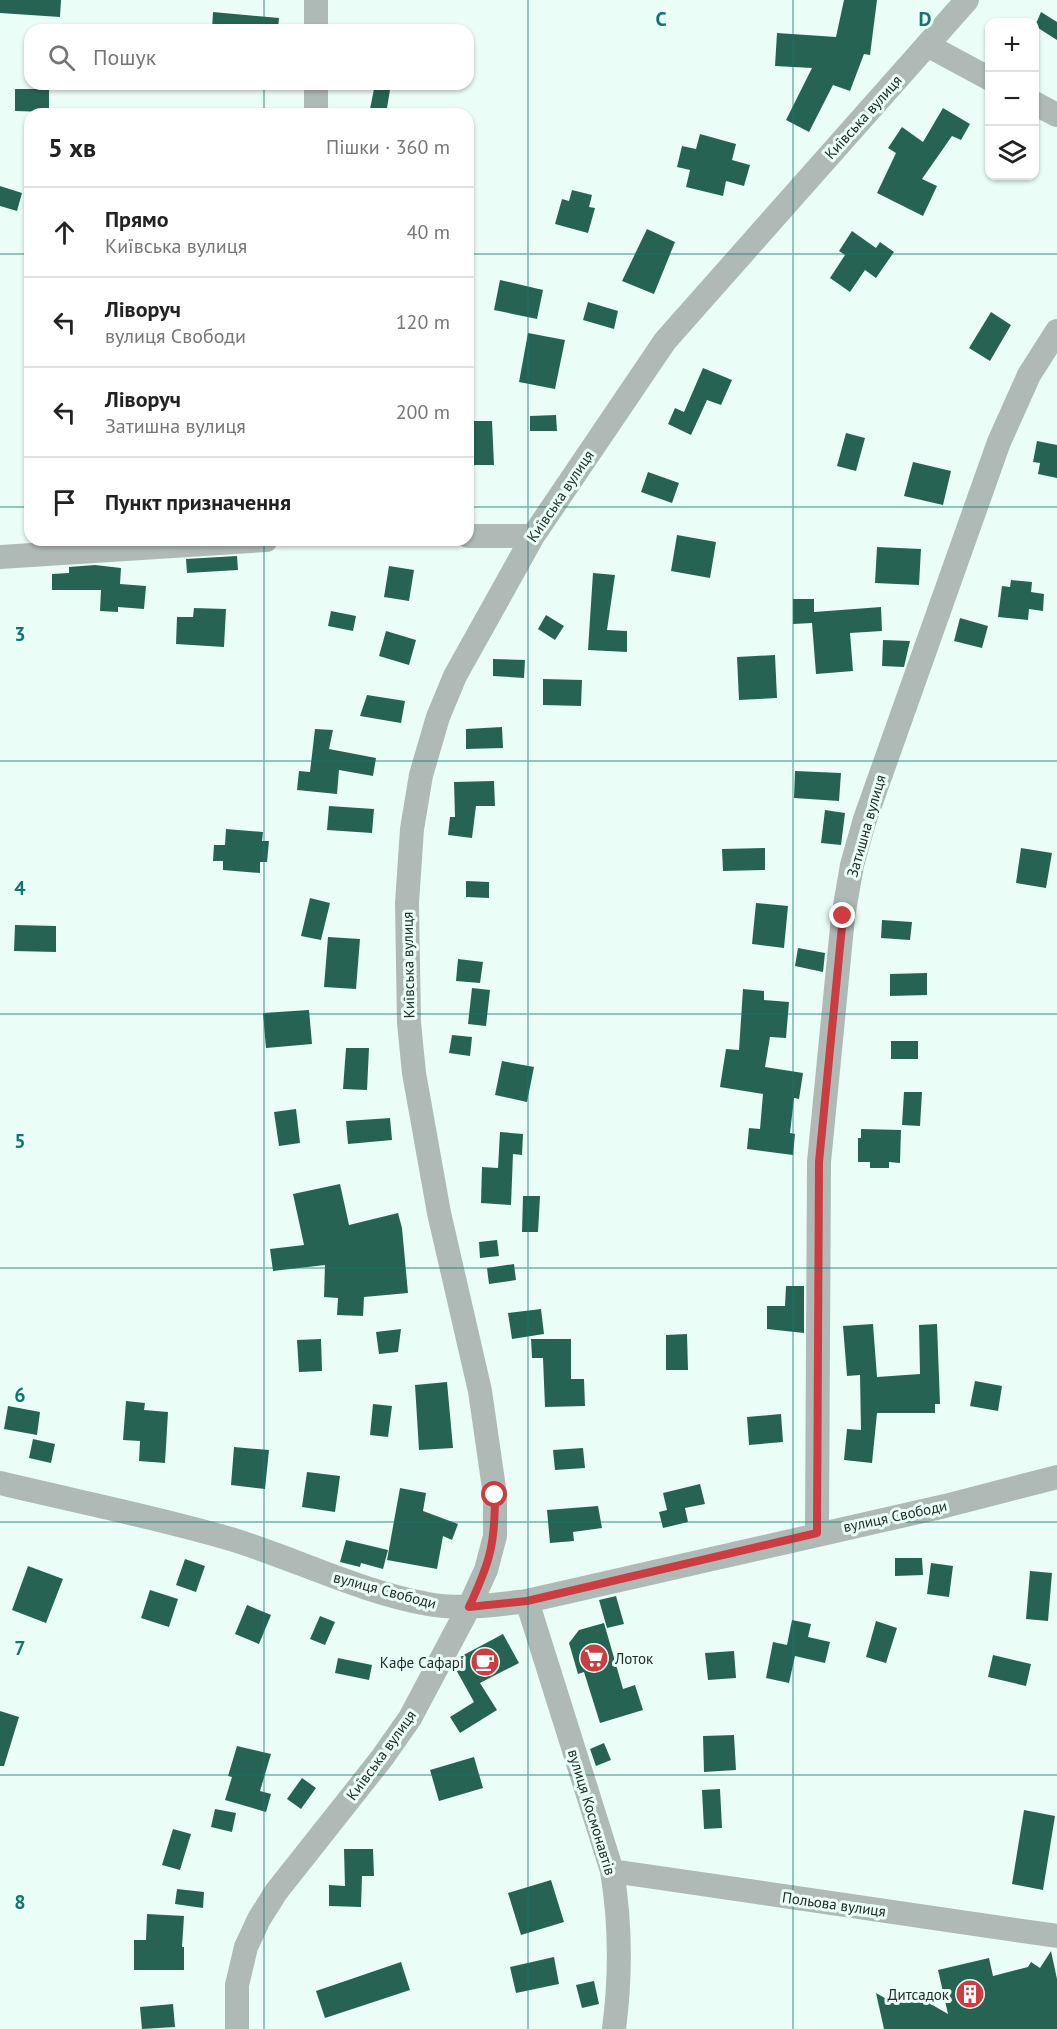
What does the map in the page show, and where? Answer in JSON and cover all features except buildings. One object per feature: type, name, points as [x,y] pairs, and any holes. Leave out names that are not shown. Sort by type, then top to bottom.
[{"type":"street","points":[[316,0],[316,24]]},
{"type":"street","name":"Київська вулиця","points":[[237,2029],[237,1985],[246,1947],[258,1919],[276,1892],[382,1758],[410,1718],[469,1607],[486,1570],[495,1536],[495,1495],[480,1391],[439,1213],[414,1073],[409,1023],[407,903],[412,829],[421,775],[438,717],[455,676],[533,536],[665,341],[967,0]]},
{"type":"street","points":[[927,45],[985,76]]},
{"type":"street","points":[[316,90],[316,108]]},
{"type":"street","points":[[1039,105],[1057,115]]},
{"type":"street","name":"Затишна вулиця","points":[[817,1533],[819,1162],[843,916],[852,865],[865,819],[999,442],[1029,375],[1057,331]]},
{"type":"street","points":[[474,536],[533,536]]},
{"type":"street","points":[[0,557],[172,546]]},
{"type":"street","name":"вулиця Свободи","points":[[2,1491],[129,1512],[234,1541],[342,1579],[428,1604],[469,1607],[527,1601],[817,1533],[945,1506],[1057,1477]]},
{"type":"street","name":"вулиця Космонавтів","points":[[527,1601],[612,1871],[618,1907],[621,1976],[614,2029]]},
{"type":"street","name":"Польова вулиця","points":[[612,1871],[1057,1936]]},
{"type":"place","name":"Лоток","points":[[594,1658]]},
{"type":"place","name":"Кафе Сафарі","points":[[485,1662]]},
{"type":"place","name":"Дитсадок","points":[[970,1994]]},
{"type":"route","points":[[495,1495],[495,1536],[486,1570],[469,1607],[527,1601],[817,1533],[819,1162],[843,916]]}]
